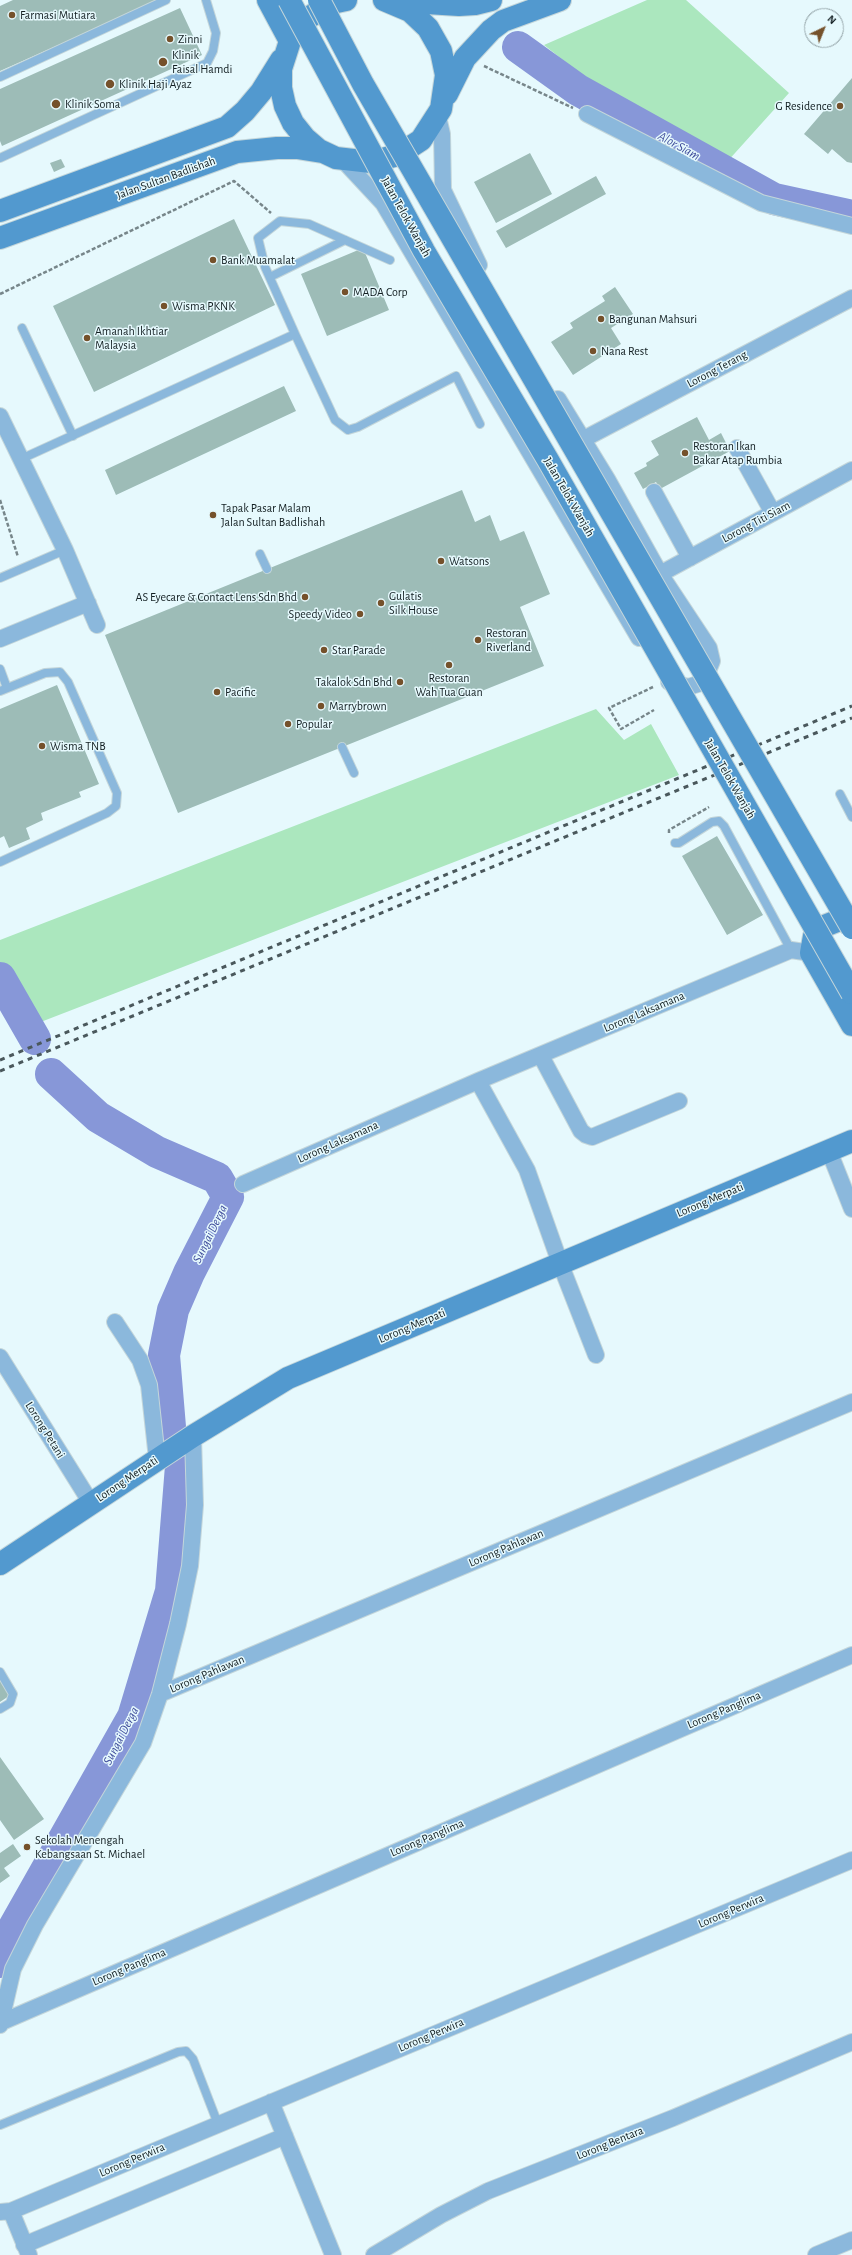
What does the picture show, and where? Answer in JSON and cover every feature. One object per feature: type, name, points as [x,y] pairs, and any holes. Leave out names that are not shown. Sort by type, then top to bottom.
[{"type":"main road","points":[[268,0],[288,46],[281,69],[281,88],[285,106],[293,123],[305,138],[319,150],[340,159],[371,162],[398,155],[421,140],[441,109],[465,58],[491,30],[503,21],[560,0]]},
{"type":"main road","name":"Jalan Telok Wanjah","points":[[288,0],[424,251],[552,467],[852,993]]},
{"type":"main road","points":[[318,0],[363,84],[852,928]]},
{"type":"main road","points":[[0,211],[227,127],[245,111],[261,92],[288,46],[308,18],[332,3],[346,0]]},
{"type":"main road","points":[[384,0],[459,5],[475,4],[491,0]]},
{"type":"main road","points":[[387,0],[410,11],[428,28],[441,51],[446,75],[441,109]]},
{"type":"main road","name":"Jalan Sultan Badlishah","points":[[0,238],[237,152],[257,149],[297,148],[317,151],[340,159]]},
{"type":"main road","points":[[0,252],[72,212]]},
{"type":"main road","points":[[852,920],[842,919],[827,925],[814,936],[801,951],[852,1025]]},
{"type":"main road","name":"Lorong Merpati","points":[[0,1564],[192,1436],[288,1378],[852,1141]]},
{"type":"street","points":[[340,159],[383,204],[624,616],[667,681],[688,687],[698,684],[705,678],[712,661],[709,648],[660,574],[476,259],[443,190],[441,109]]},
{"type":"street","points":[[587,114],[761,203],[852,226]]},
{"type":"street","name":"Lorong Terang","points":[[582,440],[852,298]]},
{"type":"street","points":[[0,416],[65,550],[97,625]]},
{"type":"street","points":[[736,448],[773,513]]},
{"type":"street","name":"Lorong Titi Siam","points":[[660,574],[852,470]]},
{"type":"street","points":[[654,492],[690,558]]},
{"type":"street","points":[[0,639],[88,603]]},
{"type":"street","name":"Lorong Laksamana","points":[[243,1184],[478,1081],[801,951]]},
{"type":"street","points":[[541,1056],[581,1131],[592,1137],[679,1101]]},
{"type":"street","points":[[478,1081],[527,1170],[560,1263],[596,1355]]},
{"type":"street","points":[[828,1151],[852,1209]]},
{"type":"street","points":[[115,1322],[140,1360],[149,1385],[157,1459]]},
{"type":"street","name":"Lorong Petani","points":[[0,1358],[91,1503]]},
{"type":"street","name":"Lorong Pahlawan","points":[[160,1694],[852,1402]]},
{"type":"street","points":[[1,2023],[13,1969],[35,1925],[143,1743],[160,1694],[178,1624],[190,1566],[194,1505],[192,1436]]},
{"type":"street","name":"Lorong Panglima","points":[[1,2023],[852,1655]]},
{"type":"street","name":"Lorong Perwira","points":[[6,2212],[852,1860]]},
{"type":"street","name":"Lorong Bentara","points":[[374,2255],[441,2215],[488,2191],[673,2118],[852,2042]]},
{"type":"street","points":[[271,2102],[334,2255]]},
{"type":"street","points":[[6,2212],[27,2250],[285,2136]]},
{"type":"street","points":[[816,2255],[852,2240]]},
{"type":"lane","points":[[0,77],[166,0]]},
{"type":"lane","points":[[0,158],[207,63],[213,51],[216,33],[206,0]]},
{"type":"lane","points":[[390,260],[309,224],[280,221],[258,238],[265,267],[335,420],[348,430],[358,427],[456,376],[480,424]]},
{"type":"lane","points":[[270,277],[345,240]]},
{"type":"lane","points":[[22,328],[73,436]]},
{"type":"lane","points":[[22,459],[296,334]]},
{"type":"lane","points":[[0,578],[65,550]]},
{"type":"lane","points":[[260,554],[267,569]]},
{"type":"lane","points":[[0,670],[4,690],[45,673],[60,672],[68,682],[117,793],[116,806],[107,813],[0,862]]},
{"type":"lane","points":[[342,747],[354,773]]},
{"type":"lane","points":[[840,794],[852,817]]},
{"type":"lane","points":[[675,843],[679,843],[712,822],[719,822],[724,826],[801,951]]},
{"type":"lane","points":[[0,1672],[13,1694],[10,1703],[0,1709]]},
{"type":"lane","points":[[0,2124],[178,2052],[186,2052],[193,2059],[218,2124]]},
{"type":"path","points":[[465,58],[587,114]]},
{"type":"path","points":[[0,294],[234,181],[280,221]]},
{"type":"path","points":[[0,500],[23,568]]},
{"type":"path","points":[[654,710],[621,729],[609,708],[667,681]]},
{"type":"path","points":[[668,830],[709,807]]},
{"type":"green space","points":[[647,0],[686,0],[789,93],[726,163],[611,98],[544,45]]},
{"type":"green space","points":[[596,709],[624,740],[651,724],[679,775],[33,1025],[0,970],[0,940]]},
{"type":"building","points":[[13,0],[160,0],[0,71],[0,6]]},
{"type":"building","points":[[180,8],[202,55],[2,146],[0,141],[0,89]]},
{"type":"building","name":"G Residence","points":[[852,78],[852,163],[847,162],[832,149],[828,154],[804,134]]},
{"type":"building","points":[[530,153],[552,194],[496,223],[474,182]]},
{"type":"building","points":[[61,159],[65,167],[54,172],[50,163]]},
{"type":"building","points":[[596,176],[606,194],[506,248],[496,231]]},
{"type":"building","name":"Wisma PKNK","points":[[234,219],[275,305],[94,392],[53,306]]},
{"type":"building","name":"MADA Corp","points":[[363,248],[389,310],[327,336],[301,274]]},
{"type":"building","points":[[615,287],[633,314],[611,328],[621,344],[573,375],[551,342],[573,328],[570,323],[605,301],[602,296]]},
{"type":"building","points":[[284,386],[296,411],[116,495],[105,470]]},
{"type":"building","points":[[697,417],[709,440],[721,433],[730,451],[660,489],[656,482],[643,489],[634,473],[647,466],[646,463],[659,455],[651,441]]},
{"type":"building","name":"Star Parade","points":[[462,490],[475,522],[490,515],[500,541],[524,531],[550,594],[520,607],[544,666],[178,813],[105,635]]},
{"type":"building","name":"Wisma TNB","points":[[57,685],[99,784],[79,792],[81,797],[41,813],[43,820],[26,828],[30,839],[9,848],[4,836],[0,838],[0,709]]},
{"type":"building","points":[[717,836],[763,915],[727,935],[682,856]]},
{"type":"building","points":[[0,1675],[12,1694],[0,1702]]},
{"type":"building","points":[[0,1757],[44,1819],[14,1840],[0,1820]]},
{"type":"building","points":[[13,1844],[21,1856],[4,1868],[10,1876],[0,1883],[0,1853]]},
{"type":"waterway","name":"Alor Siam","points":[[518,47],[578,90],[774,199],[852,216]]},
{"type":"waterway","name":"Sungai Derga","points":[[0,978],[35,1039]]},
{"type":"waterway","name":"Sungai Derga","points":[[51,1074],[98,1117],[157,1152],[217,1178],[228,1197],[189,1273],[173,1310],[164,1355],[171,1439]]},
{"type":"waterway","name":"Sungai Derga","points":[[0,1962],[9,1936],[133,1717],[171,1591],[181,1466]]},
{"type":"railway","points":[[0,1060],[852,706]]},
{"type":"railway","points":[[0,1071],[852,718]]},
{"type":"place","name":"Farmasi Mutiara","points":[[12,15]]},
{"type":"place","name":"Zinni","points":[[170,39]]},
{"type":"place","name":"Klinik Faisal Hamdi","points":[[163,62]]},
{"type":"place","name":"Klinik Haji Ayaz","points":[[110,84]]},
{"type":"place","name":"Klinik Soma","points":[[56,104]]},
{"type":"place","name":"G Residence","points":[[840,106]]},
{"type":"place","name":"Bank Muamalat","points":[[213,260]]},
{"type":"place","name":"MADA Corp","points":[[345,292]]},
{"type":"place","name":"Wisma PKNK","points":[[164,306]]},
{"type":"place","name":"Bangunan Mahsuri","points":[[601,319]]},
{"type":"place","name":"Amanah Ikhtiar Malaysia","points":[[87,338]]},
{"type":"place","name":"Nana Rest","points":[[593,351]]},
{"type":"place","name":"Restoran Ikan Bakar Atap Rumbia","points":[[685,453]]},
{"type":"place","name":"Tapak Pasar Malam Jalan Sultan Badlishah","points":[[213,515]]},
{"type":"place","name":"Watsons","points":[[441,561]]},
{"type":"place","name":"AS Eyecare & Contact Lens Sdn Bhd","points":[[305,597]]},
{"type":"place","name":"Gulatis Silk House","points":[[381,603]]},
{"type":"place","name":"Speedy Video","points":[[360,614]]},
{"type":"place","name":"Restoran Riverland","points":[[478,640]]},
{"type":"place","name":"Star Parade","points":[[324,650]]},
{"type":"place","name":"Restoran Wah Tua Guan","points":[[449,665]]},
{"type":"place","name":"Takalok Sdn Bhd","points":[[400,682]]},
{"type":"place","name":"Pacific","points":[[217,692]]},
{"type":"place","name":"Marrybrown","points":[[321,706]]},
{"type":"place","name":"Popular","points":[[288,724]]},
{"type":"place","name":"Wisma TNB","points":[[42,746]]},
{"type":"place","name":"Sekolah Menengah Kebangsaan St. Michael","points":[[27,1847]]}]
